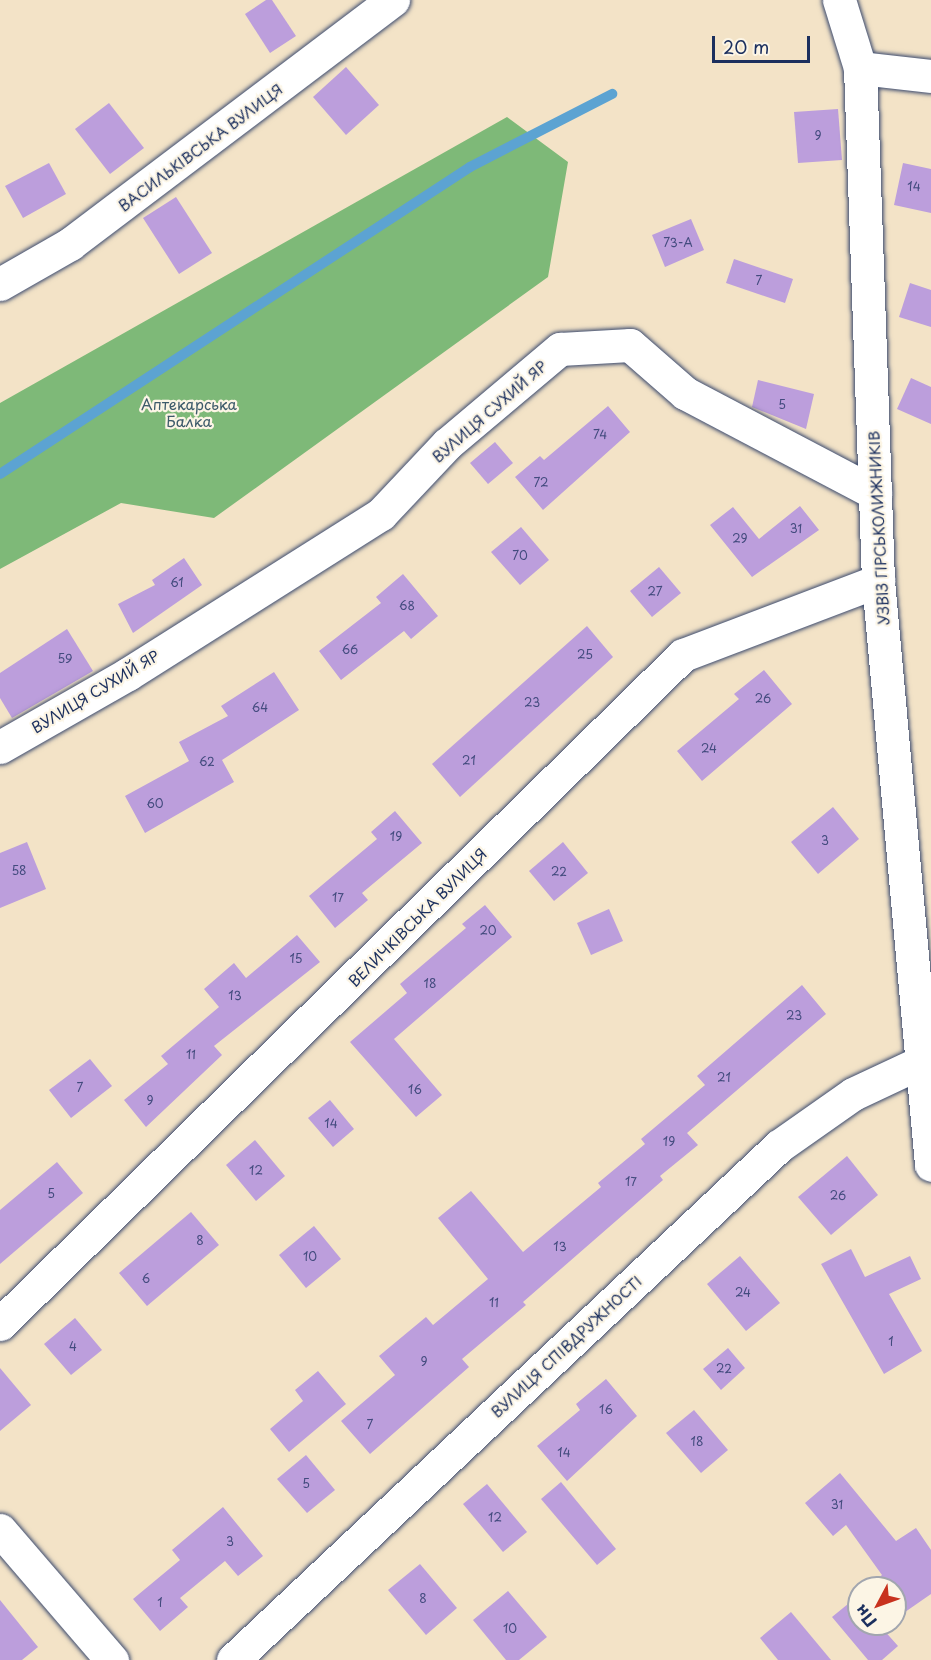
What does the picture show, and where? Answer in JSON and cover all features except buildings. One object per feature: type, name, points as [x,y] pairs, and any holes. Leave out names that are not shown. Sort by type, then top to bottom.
[{"type":"street","name":"ВАСИЛЬКІВСЬКА ВУЛИЦЯ","points":[[0,284],[70,244],[393,0]]},
{"type":"street","name":"УЗВІЗ ГІРСЬКОЛИЖНИКІВ","points":[[839,0],[860,68],[878,581],[922,932],[921,1062],[931,1165]]},
{"type":"street","points":[[860,68],[931,76]]},
{"type":"street","name":"ВУЛИЦЯ СУХИЙ ЯР","points":[[0,747],[128,674],[381,514],[447,444],[560,349],[630,345],[685,393],[875,493]]},
{"type":"street","name":"ВЕЛИЧКІВСЬКА ВУЛИЦЯ","points":[[0,1324],[683,655],[878,581]]},
{"type":"street","name":"ВУЛИЦЯ СПІВДРУЖНОСТІ","points":[[233,1660],[779,1146],[853,1094],[921,1062]]},
{"type":"street","points":[[0,1530],[111,1660]]},
{"type":"green space","name":"Аптекарська Балка","points":[[507,117],[568,162],[548,277],[214,518],[121,503],[0,569],[0,403]]},
{"type":"waterway","points":[[0,474],[470,167],[612,94]]}]
